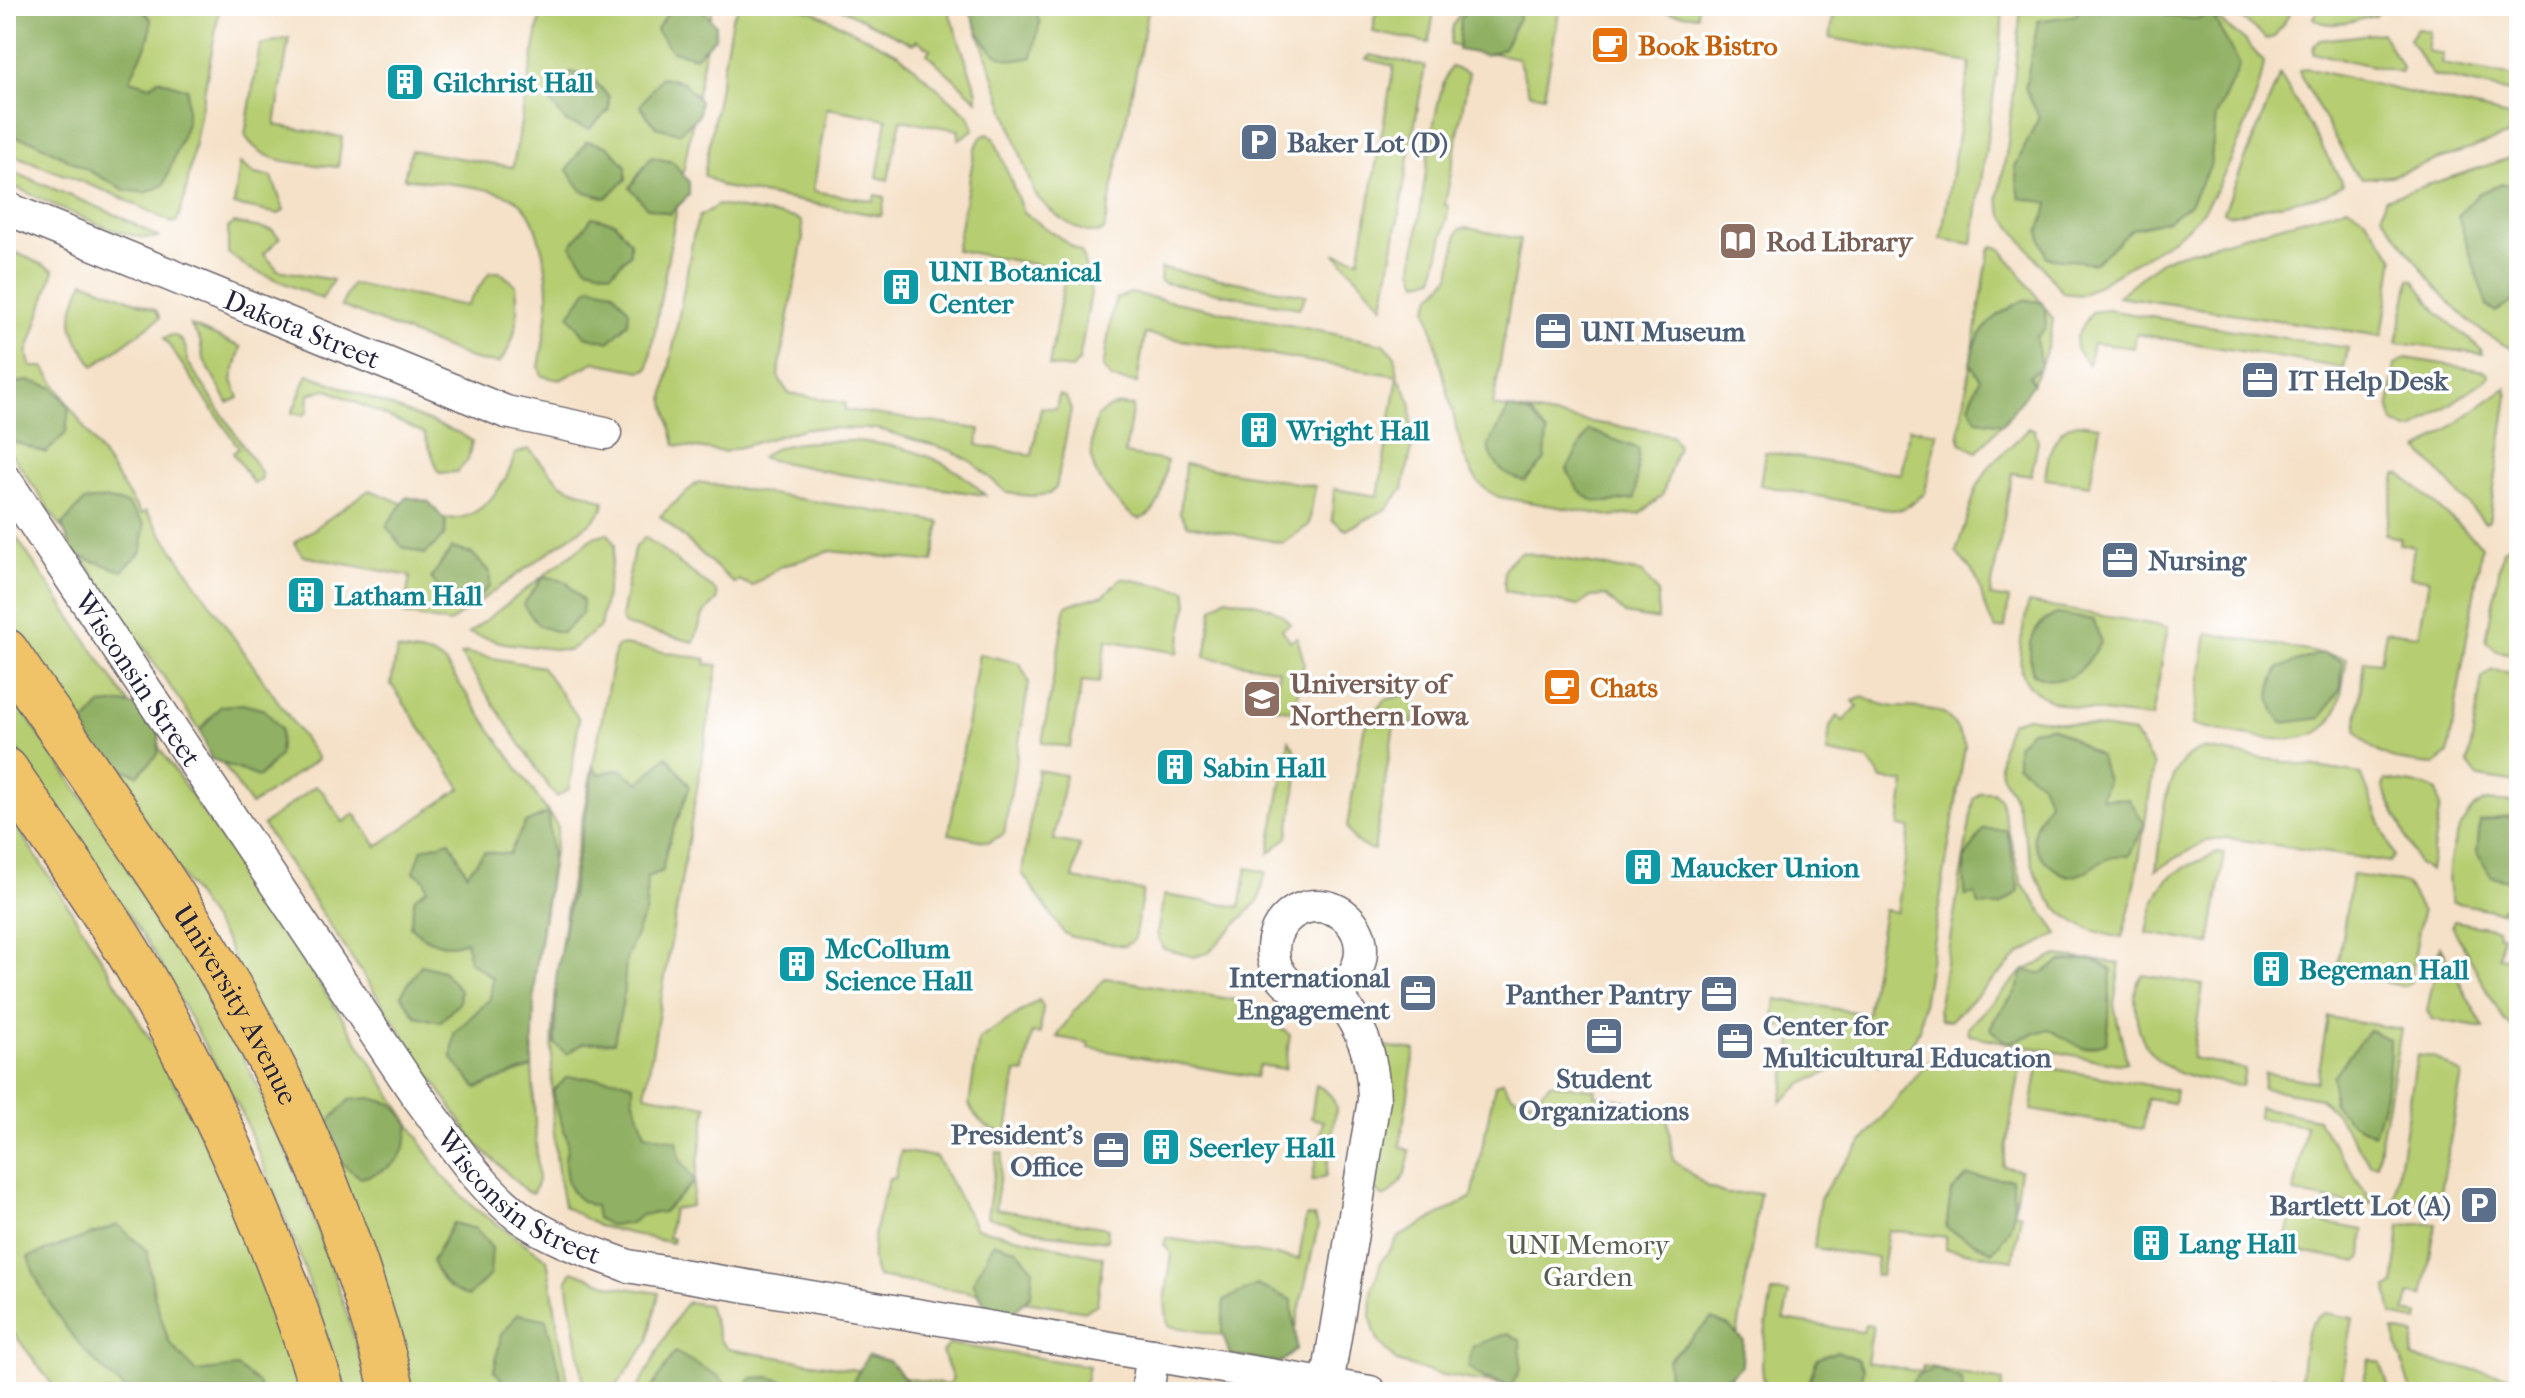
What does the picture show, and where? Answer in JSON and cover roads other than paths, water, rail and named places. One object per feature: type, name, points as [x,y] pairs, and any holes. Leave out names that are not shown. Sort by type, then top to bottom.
[{"type":"main road","name":"University Avenue","points":[[6,651],[195,932],[284,1088],[349,1244],[393,1392]]},
{"type":"main road","points":[[6,770],[133,960],[224,1127],[284,1272],[323,1392]]},
{"type":"street","name":"Dakota Street","points":[[6,208],[506,412],[605,433]]},
{"type":"street","name":"Wisconsin Street","points":[[6,481],[416,1094],[484,1185],[521,1217],[571,1244],[628,1266],[1370,1392]]},
{"type":"street","points":[[1327,1385],[1374,1100],[1373,1065],[1365,1039],[1335,991]]},
{"type":"street","points":[[1147,1392],[1153,1355]]},
{"type":"place","name":"Book Bistro","points":[[1610,45]]},
{"type":"place","name":"Gilchrist Hall","points":[[405,82]]},
{"type":"place","name":"Baker Lot (D)","points":[[1259,142]]},
{"type":"place","name":"Rod Library","points":[[1738,241]]},
{"type":"place","name":"UNI Botanical Center","points":[[901,287]]},
{"type":"place","name":"UNI Museum","points":[[1553,331]]},
{"type":"place","name":"IT Help Desk","points":[[2260,380]]},
{"type":"place","name":"Wright Hall","points":[[1259,430]]},
{"type":"place","name":"Nursing","points":[[2120,560]]},
{"type":"place","name":"Latham Hall","points":[[306,595]]},
{"type":"place","name":"Chats","points":[[1562,687]]},
{"type":"place","name":"University of Northern Iowa","points":[[1262,699]]},
{"type":"place","name":"Sabin Hall","points":[[1175,767]]},
{"type":"place","name":"Maucker Union","points":[[1643,867]]},
{"type":"place","name":"McCollum Science Hall","points":[[797,964]]},
{"type":"place","name":"Begeman Hall","points":[[2271,969]]},
{"type":"place","name":"International Engagement","points":[[1418,993]]},
{"type":"place","name":"Panther Pantry","points":[[1719,994]]},
{"type":"place","name":"Student Organizations","points":[[1604,1036]]},
{"type":"place","name":"Center for Multicultural Education","points":[[1735,1041]]},
{"type":"place","name":"Seerley Hall","points":[[1161,1147]]},
{"type":"place","name":"President's Office","points":[[1111,1150]]},
{"type":"place","name":"Bartlett Lot (A)","points":[[2479,1205]]},
{"type":"place","name":"Lang Hall","points":[[2151,1243]]},
{"type":"park label","name":"UNI Memory Garden","points":[[1588,1260]]}]
